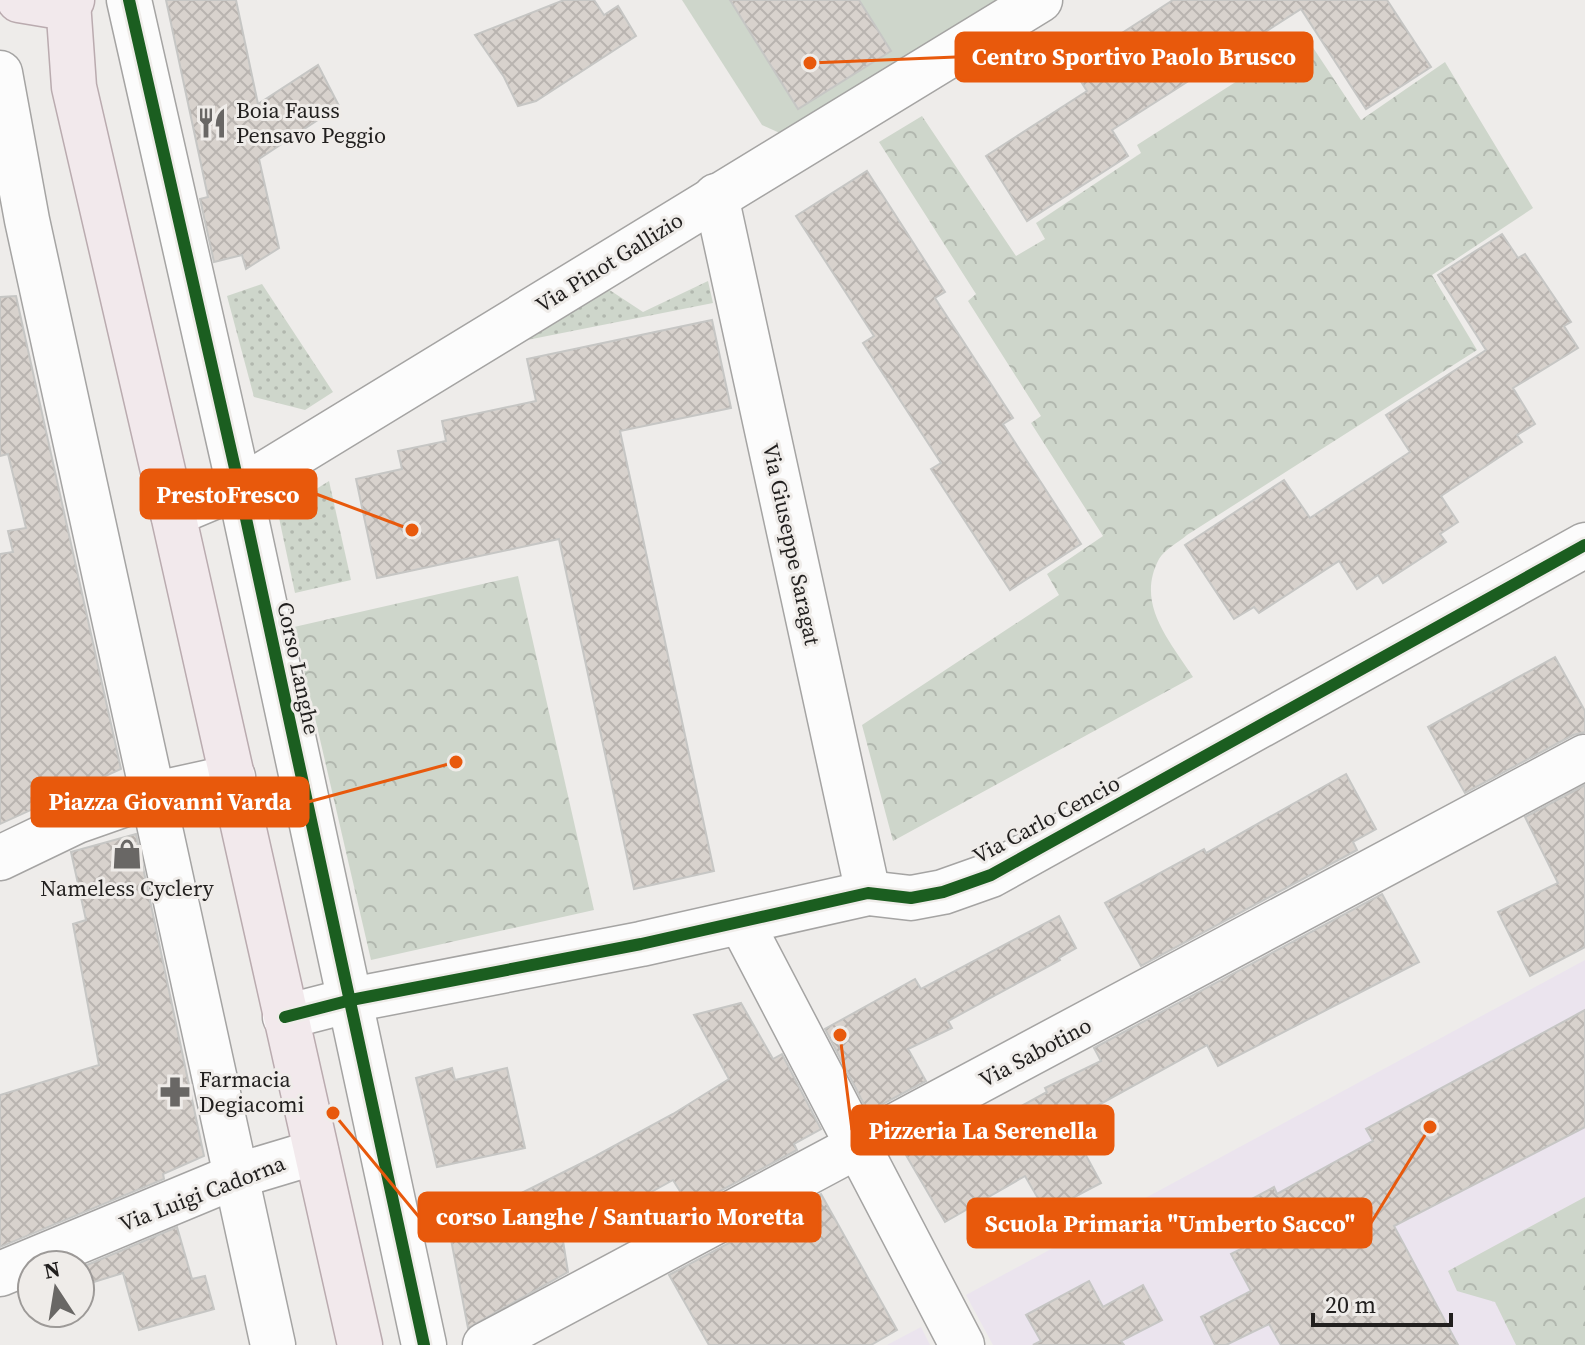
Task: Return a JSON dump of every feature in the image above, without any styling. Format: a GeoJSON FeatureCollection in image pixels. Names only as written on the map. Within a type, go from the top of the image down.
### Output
{"type":"FeatureCollection","features":[{"type":"Feature","properties":{"kind":"main road"},"geometry":{"type":"LineString","coordinates":[[19,0],[49,5],[70,1],[74,87],[360,1345]]}},
{"type":"Feature","properties":{"kind":"street","name":"Corso Langhe"},"geometry":{"type":"LineString","coordinates":[[129,0],[239,486],[424,1345]]}},
{"type":"Feature","properties":{"kind":"street","name":"Via Pinot Gallizio"},"geometry":{"type":"LineString","coordinates":[[173,514],[267,472],[1040,0]]}},
{"type":"Feature","properties":{"kind":"street"},"geometry":{"type":"LineString","coordinates":[[0,73],[27,220],[273,1345]]}},
{"type":"Feature","properties":{"kind":"street","name":"Via Giuseppe Saragat"},"geometry":{"type":"LineString","coordinates":[[716,196],[868,893]]}},
{"type":"Feature","properties":{"kind":"street","name":"Via Carlo Cencio"},"geometry":{"type":"LineString","coordinates":[[285,1017],[351,1000],[641,944],[868,893],[911,898],[943,892],[991,875],[1585,545]]}},
{"type":"Feature","properties":{"kind":"street","name":"Via Sabotino"},"geometry":{"type":"LineString","coordinates":[[485,1345],[1585,757]]}},
{"type":"Feature","properties":{"kind":"street"},"geometry":{"type":"LineString","coordinates":[[0,858],[77,821],[151,795],[233,777]]}},
{"type":"Feature","properties":{"kind":"street"},"geometry":{"type":"LineString","coordinates":[[741,922],[962,1345]]}},
{"type":"Feature","properties":{"kind":"street","name":"Via Luigi Cadorna"},"geometry":{"type":"LineString","coordinates":[[0,1274],[236,1176],[316,1152]]}},
{"type":"Feature","properties":{"kind":"shaded area"},"geometry":{"type":"Polygon","coordinates":[[[1585,960],[1585,1345],[993,1345],[966,1295],[1585,960]]]}},
{"type":"Feature","properties":{"kind":"shaded area"},"geometry":{"type":"Polygon","coordinates":[[[921,1327],[930,1345],[887,1345],[921,1327]]]}},
{"type":"Feature","properties":{"kind":"green space"},"geometry":{"type":"Polygon","coordinates":[[[682,0],[999,0],[782,134],[762,125],[682,0]]]}},
{"type":"Feature","properties":{"kind":"green space"},"geometry":{"type":"Polygon","coordinates":[[[1306,37],[1361,120],[1445,62],[1533,208],[1432,275],[1477,350],[1187,535],[1161,556],[1153,576],[1153,607],[1166,636],[1193,677],[893,841],[862,725],[1059,595],[1047,574],[1103,536],[1031,423],[1041,416],[968,301],[976,294],[879,142],[922,116],[1016,256],[1045,239],[1036,223],[1141,153],[1137,145],[1306,37]]]}},
{"type":"Feature","properties":{"kind":"green space"},"geometry":{"type":"Polygon","coordinates":[[[708,281],[713,303],[517,342],[608,289],[643,312],[708,281]]]}},
{"type":"Feature","properties":{"kind":"green space"},"geometry":{"type":"Polygon","coordinates":[[[262,284],[333,392],[305,410],[254,397],[227,296],[262,284]]]}},
{"type":"Feature","properties":{"kind":"green space"},"geometry":{"type":"Polygon","coordinates":[[[329,481],[351,580],[295,593],[278,513],[329,481]]]}},
{"type":"Feature","properties":{"kind":"green space"},"geometry":{"type":"Polygon","coordinates":[[[518,576],[594,910],[371,960],[294,627],[518,576]]]}},
{"type":"Feature","properties":{"kind":"green space"},"geometry":{"type":"Polygon","coordinates":[[[1585,1197],[1585,1345],[1516,1345],[1495,1302],[1457,1291],[1448,1271],[1585,1197]]]}},
{"type":"Feature","properties":{"kind":"building"},"geometry":{"type":"Polygon","coordinates":[[[166,0],[236,0],[258,104],[318,65],[339,106],[259,159],[279,248],[246,269],[242,255],[214,262],[200,199],[208,197],[166,0]]]}},
{"type":"Feature","properties":{"kind":"building"},"geometry":{"type":"Polygon","coordinates":[[[564,0],[594,0],[604,15],[618,6],[636,36],[536,101],[518,106],[504,77],[475,35],[564,0]]]}},
{"type":"Feature","properties":{"kind":"building"},"geometry":{"type":"Polygon","coordinates":[[[730,0],[859,0],[891,51],[798,109],[730,0]]]}},
{"type":"Feature","properties":{"kind":"building"},"geometry":{"type":"Polygon","coordinates":[[[1173,0],[1387,0],[1431,67],[1366,109],[1301,9],[1112,130],[1128,156],[1027,221],[986,156],[1087,91],[1071,66],[1173,0]]]}},
{"type":"Feature","properties":{"kind":"building"},"geometry":{"type":"Polygon","coordinates":[[[867,171],[945,292],[935,298],[1013,418],[1003,424],[1081,544],[1010,590],[931,469],[941,463],[863,343],[874,336],[796,216],[867,171]]]}},
{"type":"Feature","properties":{"kind":"building"},"geometry":{"type":"Polygon","coordinates":[[[1502,234],[1518,258],[1525,254],[1571,322],[1564,326],[1578,348],[1513,388],[1535,424],[1517,435],[1522,442],[1441,496],[1458,522],[1440,534],[1446,542],[1383,583],[1378,575],[1357,589],[1339,561],[1259,613],[1254,607],[1234,619],[1185,545],[1284,480],[1310,518],[1410,452],[1386,415],[1486,350],[1438,275],[1502,234]]]}},
{"type":"Feature","properties":{"kind":"building"},"geometry":{"type":"Polygon","coordinates":[[[16,296],[121,769],[0,824],[0,554],[13,552],[8,531],[26,528],[8,454],[0,456],[0,297],[16,296]]]}},
{"type":"Feature","properties":{"kind":"building"},"geometry":{"type":"Polygon","coordinates":[[[712,320],[731,408],[620,431],[714,871],[634,889],[559,539],[377,578],[356,479],[402,469],[398,451],[446,441],[442,421],[536,401],[527,359],[712,320]]]}},
{"type":"Feature","properties":{"kind":"building"},"geometry":{"type":"Polygon","coordinates":[[[1555,657],[1585,711],[1585,732],[1573,735],[1465,793],[1428,727],[1555,657]]]}},
{"type":"Feature","properties":{"kind":"building"},"geometry":{"type":"Polygon","coordinates":[[[1346,774],[1376,829],[1353,842],[1357,850],[1141,966],[1105,903],[1204,849],[1206,853],[1346,774]]]}},
{"type":"Feature","properties":{"kind":"building"},"geometry":{"type":"Polygon","coordinates":[[[1585,785],[1585,947],[1530,976],[1498,912],[1558,883],[1525,817],[1585,785]]]}},
{"type":"Feature","properties":{"kind":"building"},"geometry":{"type":"Polygon","coordinates":[[[136,834],[204,1156],[163,1174],[164,1179],[0,1247],[0,1095],[99,1065],[73,924],[86,920],[71,852],[136,834]]]}},
{"type":"Feature","properties":{"kind":"building"},"geometry":{"type":"Polygon","coordinates":[[[1382,894],[1419,962],[1218,1066],[1207,1045],[1084,1113],[1100,1141],[1083,1150],[1101,1183],[1046,1212],[1025,1176],[945,1222],[903,1150],[956,1122],[974,1132],[1047,1092],[1045,1088],[1101,1061],[1094,1048],[1382,894]]]}},
{"type":"Feature","properties":{"kind":"building"},"geometry":{"type":"Polygon","coordinates":[[[1059,916],[1076,948],[1060,960],[948,1021],[952,1028],[908,1049],[926,1081],[868,1112],[825,1029],[915,979],[921,989],[1059,916]]]}},
{"type":"Feature","properties":{"kind":"building"},"geometry":{"type":"Polygon","coordinates":[[[741,1003],[773,1059],[782,1054],[821,1129],[794,1144],[797,1150],[690,1207],[673,1180],[563,1241],[568,1272],[468,1328],[449,1229],[592,1158],[729,1079],[694,1015],[741,1003]]]}},
{"type":"Feature","properties":{"kind":"building"},"geometry":{"type":"Polygon","coordinates":[[[1585,1010],[1585,1127],[1394,1226],[1458,1345],[1281,1345],[1269,1324],[1226,1345],[1215,1345],[1201,1317],[1251,1291],[1231,1254],[1243,1248],[1224,1214],[1274,1187],[1277,1194],[1373,1141],[1366,1129],[1585,1010]]]}},
{"type":"Feature","properties":{"kind":"building"},"geometry":{"type":"Polygon","coordinates":[[[452,1068],[455,1080],[507,1068],[525,1148],[437,1167],[416,1078],[452,1068]]]}},
{"type":"Feature","properties":{"kind":"building"},"geometry":{"type":"Polygon","coordinates":[[[821,1194],[897,1330],[871,1345],[709,1345],[669,1275],[821,1194]]]}},
{"type":"Feature","properties":{"kind":"building"},"geometry":{"type":"Polygon","coordinates":[[[177,1227],[192,1279],[205,1276],[214,1309],[139,1330],[123,1273],[96,1281],[96,1261],[177,1227]]]}},
{"type":"Feature","properties":{"kind":"building"},"geometry":{"type":"Polygon","coordinates":[[[1089,1281],[1103,1307],[1143,1285],[1162,1320],[1121,1341],[1124,1345],[1033,1345],[1041,1341],[1026,1315],[1089,1281]]]}},
{"type":"Feature","properties":{"kind":"cycle path"},"geometry":{"type":"LineString","coordinates":[[129,0],[239,486],[424,1345]]}},
{"type":"Feature","properties":{"kind":"cycle path"},"geometry":{"type":"LineString","coordinates":[[285,1017],[351,1000],[641,944],[868,893],[911,898],[943,892],[991,875],[1585,545]]}},
{"type":"Feature","properties":{"kind":"place","name":"Centro Sportivo Paolo Brusco"},"geometry":{"type":"Point","coordinates":[810,63]}},
{"type":"Feature","properties":{"kind":"place","name":"Boia Fauss Pensavo Peggio"},"geometry":{"type":"Point","coordinates":[212,123]}},
{"type":"Feature","properties":{"kind":"place","name":"PrestoFresco"},"geometry":{"type":"Point","coordinates":[412,530]}},
{"type":"Feature","properties":{"kind":"place","name":"Piazza Giovanni Varda"},"geometry":{"type":"Point","coordinates":[456,762]}},
{"type":"Feature","properties":{"kind":"place","name":"Nameless Cyclery"},"geometry":{"type":"Point","coordinates":[127,854]}},
{"type":"Feature","properties":{"kind":"place","name":"Pizzeria La Serenella"},"geometry":{"type":"Point","coordinates":[840,1035]}},
{"type":"Feature","properties":{"kind":"place","name":"Farmacia Degiacomi"},"geometry":{"type":"Point","coordinates":[175,1092]}},
{"type":"Feature","properties":{"kind":"place","name":"corso Langhe / Santuario Moretta"},"geometry":{"type":"Point","coordinates":[333,1113]}},
{"type":"Feature","properties":{"kind":"place","name":"Scuola Primaria \"Umberto Sacco\""},"geometry":{"type":"Point","coordinates":[1430,1127]}}]}
